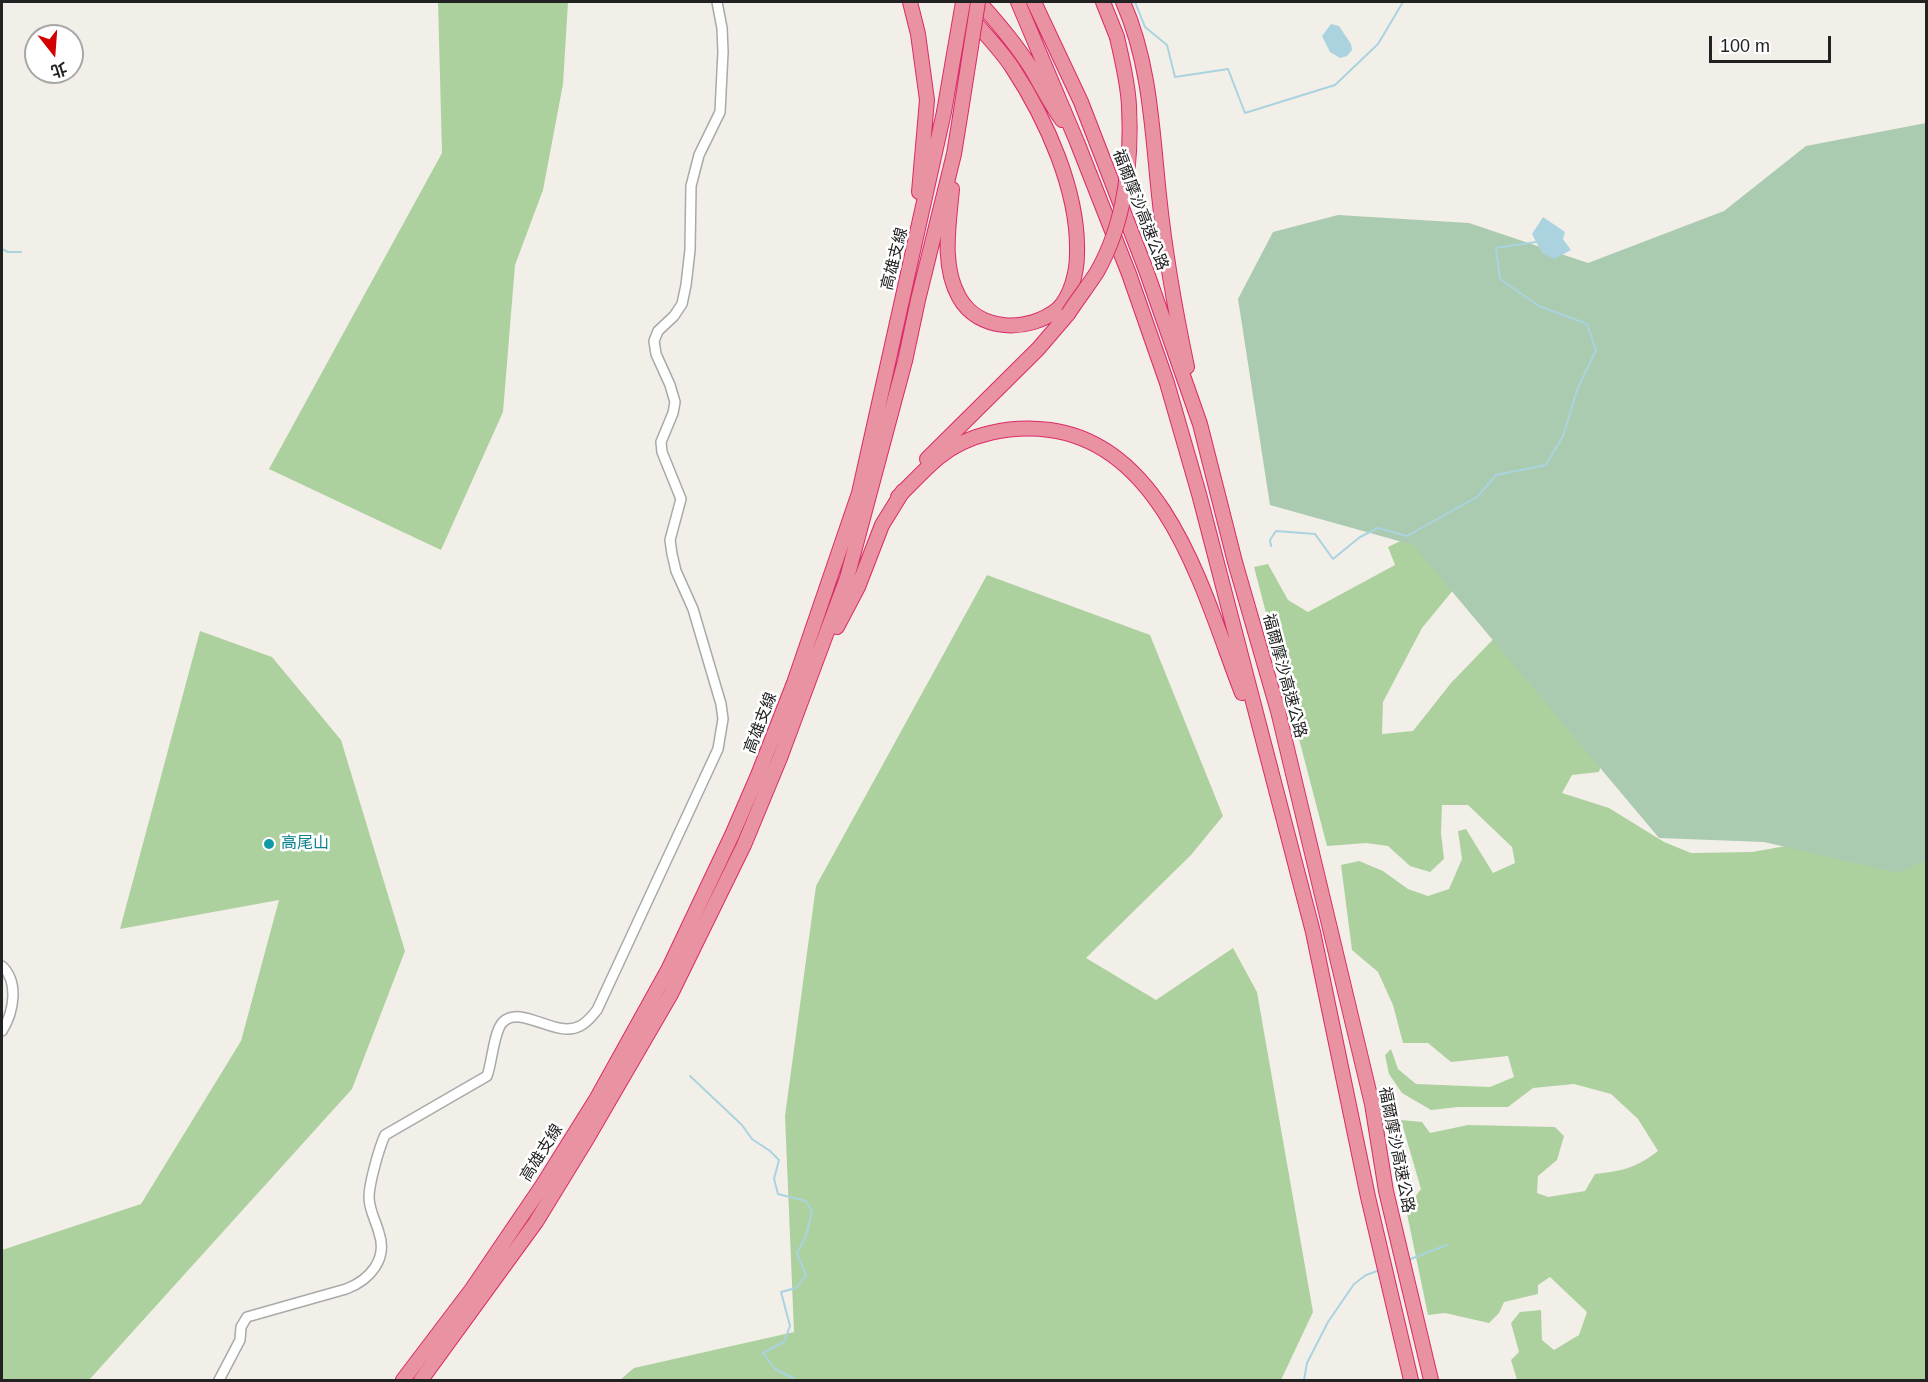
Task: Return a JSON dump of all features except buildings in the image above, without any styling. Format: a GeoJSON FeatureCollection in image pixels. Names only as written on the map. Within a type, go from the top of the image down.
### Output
{"type":"FeatureCollection","features":[{"type":"Feature","properties":{"kind":"highway"},"geometry":{"type":"LineString","coordinates":[[910,2],[918,34],[927,100],[918,197],[908,249],[912,263]]}},
{"type":"Feature","properties":{"kind":"highway"},"geometry":{"type":"LineString","coordinates":[[954,154],[948,263],[959,297],[977,317],[1000,326],[1021,325],[1045,318],[1059,308],[1067,297],[1074,278],[1077,238],[1070,195],[1060,160],[1030,96],[1011,65],[958,2]]}},
{"type":"Feature","properties":{"kind":"highway","name":"高雄支線"},"geometry":{"type":"LineString","coordinates":[[403,1380],[478,1280],[542,1186],[597,1098],[668,970],[732,835],[794,683],[859,493],[944,112],[963,2]]}},
{"type":"Feature","properties":{"kind":"highway"},"geometry":{"type":"LineString","coordinates":[[979,2],[1005,32],[1031,68],[1050,104],[1077,142]]}},
{"type":"Feature","properties":{"kind":"highway","name":"高雄支線"},"geometry":{"type":"LineString","coordinates":[[422,1380],[536,1222],[671,994],[744,845],[780,758],[847,578],[905,361],[954,154],[979,2]]}},
{"type":"Feature","properties":{"kind":"highway","name":"福爾摩沙高速公路"},"geometry":{"type":"LineString","coordinates":[[1018,2],[1129,274],[1167,383],[1199,494],[1313,932],[1368,1197],[1411,1380]]}},
{"type":"Feature","properties":{"kind":"highway","name":"福爾摩沙高速公路"},"geometry":{"type":"LineString","coordinates":[[1034,2],[1082,102],[1146,270],[1200,424],[1235,562],[1281,722],[1372,1104],[1386,1191],[1431,1380]]}},
{"type":"Feature","properties":{"kind":"highway"},"geometry":{"type":"LineString","coordinates":[[815,669],[858,587],[882,525],[898,497],[923,463],[1038,349],[1068,314],[1097,271],[1114,234],[1124,191],[1129,152],[1129,104],[1117,37],[1103,2]]}},
{"type":"Feature","properties":{"kind":"highway"},"geometry":{"type":"LineString","coordinates":[[1123,2],[1136,37],[1148,91],[1172,297],[1200,424]]}},
{"type":"Feature","properties":{"kind":"highway"},"geometry":{"type":"LineString","coordinates":[[898,497],[938,458],[958,445],[984,434],[1006,429],[1036,428],[1057,431],[1114,454],[1151,492],[1180,540],[1221,633],[1245,698],[1256,717]]}},
{"type":"Feature","properties":{"kind":"street"},"geometry":{"type":"LineString","coordinates":[[219,1380],[240,1340],[241,1327],[247,1317],[358,1285],[378,1265],[382,1253],[380,1234],[369,1195],[385,1135],[487,1076],[502,1022],[512,1017],[521,1017],[555,1028],[568,1029],[579,1027],[597,1010],[718,749],[723,719],[721,704],[693,609],[676,571],[670,540],[681,499],[662,452],[661,442],[675,402],[656,354],[654,341],[658,331],[674,316],[682,304],[690,250],[691,186],[699,155],[720,112],[723,52],[722,28],[717,2]]}},
{"type":"Feature","properties":{"kind":"street"},"geometry":{"type":"LineString","coordinates":[[2,966],[9,972],[13,985],[12,1001],[2,1031]]}},
{"type":"Feature","properties":{"kind":"green space"},"geometry":{"type":"Polygon","coordinates":[[[438,2],[568,2],[563,84],[543,190],[515,265],[503,412],[441,550],[269,469],[442,153],[438,2]]]}},
{"type":"Feature","properties":{"kind":"green space"},"geometry":{"type":"Polygon","coordinates":[[[1926,123],[1926,860],[1898,873],[1764,842],[1659,838],[1413,545],[1270,505],[1238,299],[1273,232],[1338,215],[1469,223],[1588,263],[1724,211],[1806,146],[1926,123]]]}},
{"type":"Feature","properties":{"kind":"green space"},"geometry":{"type":"Polygon","coordinates":[[[1463,511],[1487,549],[1422,628],[1383,702],[1382,734],[1413,731],[1451,683],[1506,626],[1606,749],[1599,772],[1572,775],[1562,793],[1609,808],[1664,842],[1691,853],[1752,852],[1803,843],[1926,804],[1926,1380],[1517,1380],[1511,1360],[1519,1352],[1511,1323],[1520,1312],[1541,1310],[1542,1340],[1554,1350],[1579,1335],[1587,1312],[1550,1277],[1538,1285],[1538,1294],[1504,1302],[1499,1313],[1489,1323],[1445,1313],[1428,1315],[1406,1209],[1421,1189],[1401,1120],[1422,1122],[1430,1133],[1468,1125],[1555,1127],[1564,1136],[1557,1160],[1538,1176],[1537,1193],[1548,1197],[1585,1191],[1595,1174],[1628,1168],[1658,1151],[1638,1119],[1611,1094],[1574,1084],[1533,1088],[1508,1107],[1458,1107],[1431,1110],[1402,1093],[1389,1074],[1385,1055],[1391,1049],[1398,1069],[1416,1084],[1490,1087],[1514,1077],[1508,1056],[1451,1062],[1428,1043],[1403,1043],[1393,1005],[1378,972],[1352,950],[1341,865],[1359,861],[1383,871],[1408,889],[1428,896],[1449,889],[1462,859],[1458,831],[1466,829],[1493,873],[1515,863],[1512,847],[1468,805],[1442,805],[1441,833],[1444,859],[1430,872],[1410,866],[1388,846],[1366,843],[1327,846],[1254,567],[1268,564],[1288,600],[1308,612],[1395,565],[1388,547],[1463,511]]]}},
{"type":"Feature","properties":{"kind":"green space"},"geometry":{"type":"Polygon","coordinates":[[[987,575],[1150,635],[1223,816],[1191,855],[1086,958],[1156,1000],[1233,948],[1257,992],[1313,1312],[1281,1380],[620,1380],[634,1368],[794,1332],[785,1116],[816,886],[987,575]]]}},
{"type":"Feature","properties":{"kind":"green space"},"geometry":{"type":"Polygon","coordinates":[[[200,631],[272,657],[341,740],[405,951],[352,1089],[89,1380],[2,1380],[2,1250],[141,1204],[241,1041],[279,900],[120,929],[200,631]]]}},
{"type":"Feature","properties":{"kind":"water"},"geometry":{"type":"Polygon","coordinates":[[[1331,24],[1339,26],[1351,44],[1352,50],[1347,56],[1340,58],[1330,52],[1322,36],[1331,24]]]}},
{"type":"Feature","properties":{"kind":"water"},"geometry":{"type":"Polygon","coordinates":[[[1543,217],[1565,232],[1563,239],[1571,250],[1554,259],[1542,253],[1532,234],[1543,217]]]}},
{"type":"Feature","properties":{"kind":"waterway"},"geometry":{"type":"LineString","coordinates":[[1135,2],[1145,27],[1167,45],[1175,77],[1228,69],[1245,113],[1335,85],[1378,44],[1403,2]]}},
{"type":"Feature","properties":{"kind":"waterway"},"geometry":{"type":"LineString","coordinates":[[1271,546],[1270,540],[1276,531],[1315,534],[1333,559],[1360,537],[1378,528],[1407,536],[1477,497],[1496,475],[1546,465],[1563,436],[1577,390],[1596,350],[1587,324],[1539,306],[1500,279],[1496,248],[1536,242]]}},
{"type":"Feature","properties":{"kind":"waterway"},"geometry":{"type":"LineString","coordinates":[[2,249],[8,252],[21,252]]}},
{"type":"Feature","properties":{"kind":"waterway"},"geometry":{"type":"LineString","coordinates":[[690,1076],[742,1125],[752,1139],[779,1160],[774,1179],[778,1194],[806,1201],[812,1212],[806,1236],[797,1253],[806,1275],[796,1288],[781,1292],[790,1326],[784,1342],[763,1353],[775,1369],[794,1380]]}},
{"type":"Feature","properties":{"kind":"waterway"},"geometry":{"type":"LineString","coordinates":[[1408,1260],[1447,1245]]}},
{"type":"Feature","properties":{"kind":"waterway"},"geometry":{"type":"LineString","coordinates":[[1304,1380],[1307,1363],[1328,1322],[1354,1284],[1366,1275],[1380,1270]]}},
{"type":"Feature","properties":{"kind":"place","name":"高尾山"},"geometry":{"type":"Point","coordinates":[269,844]}}]}
